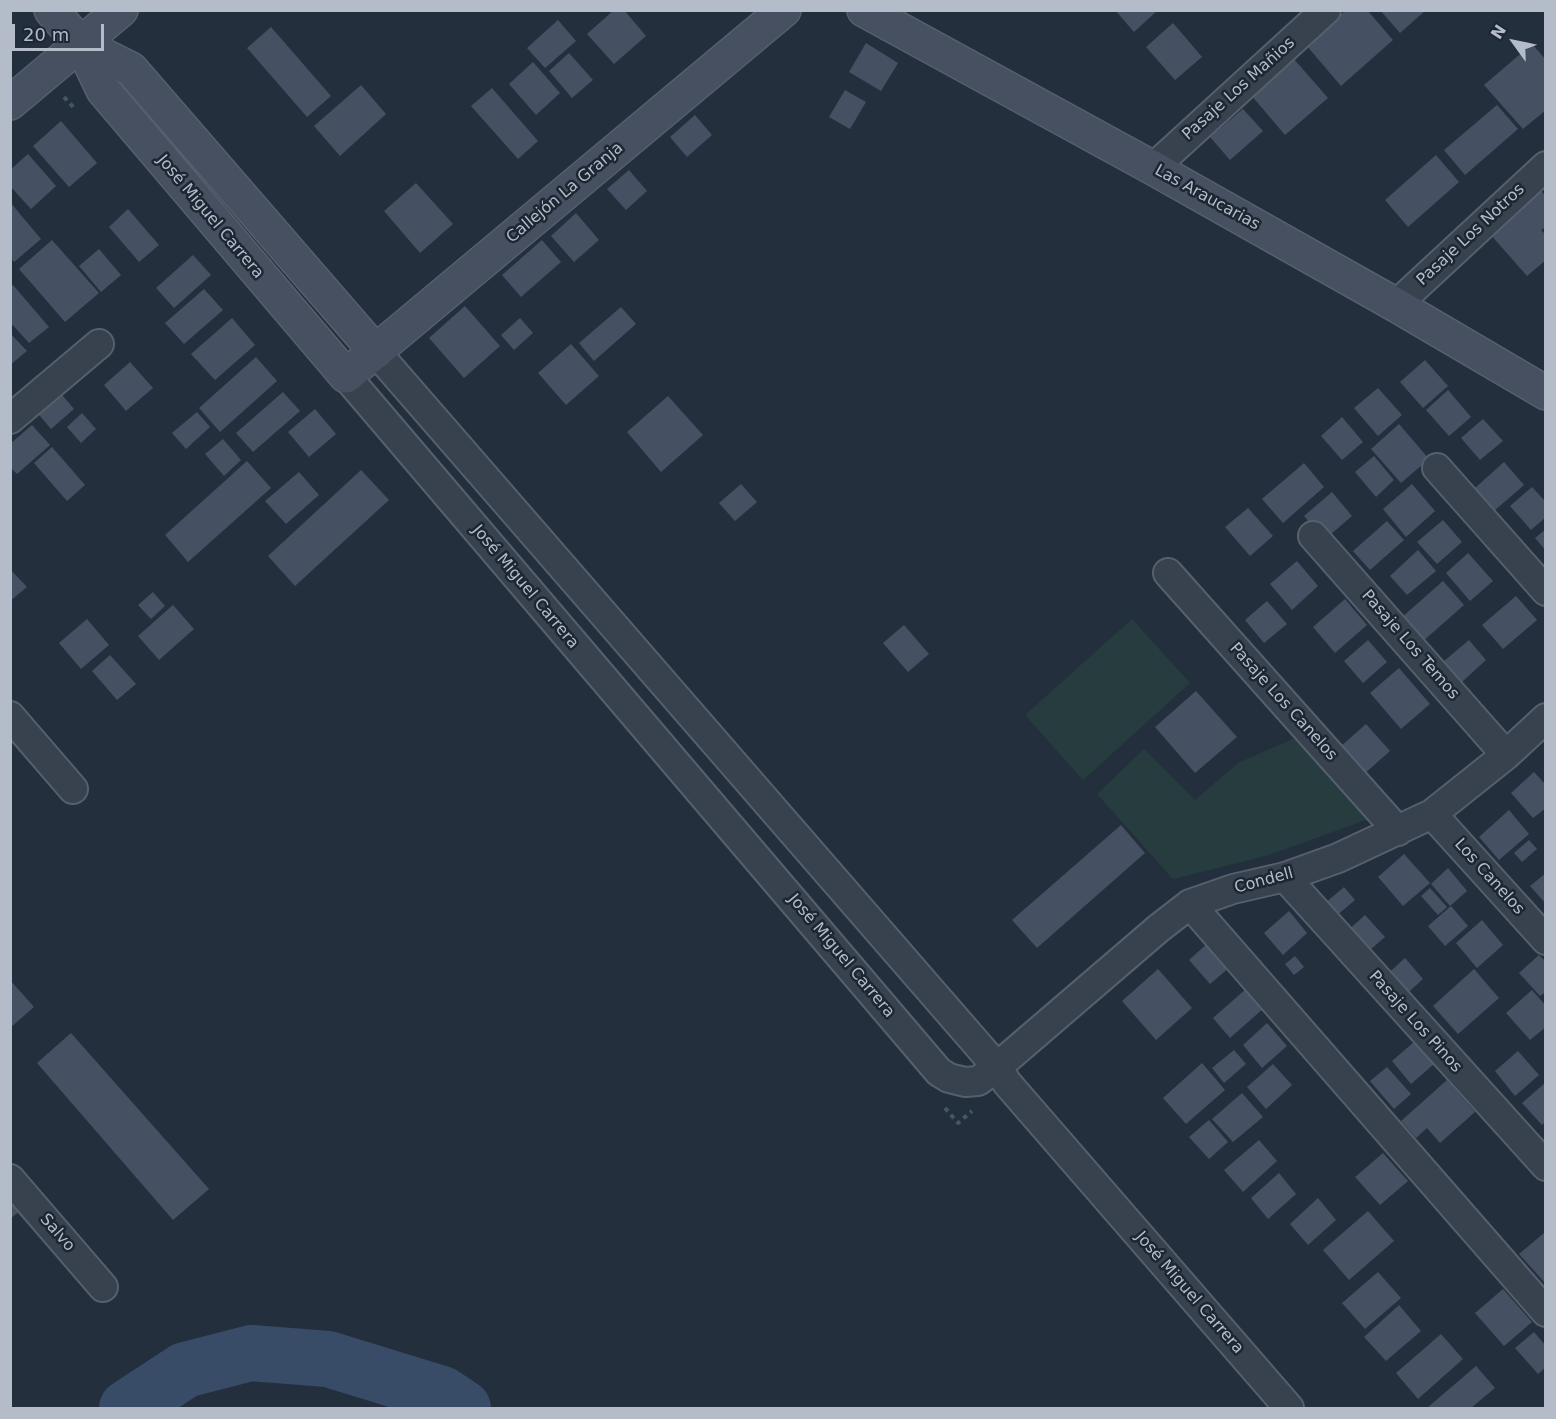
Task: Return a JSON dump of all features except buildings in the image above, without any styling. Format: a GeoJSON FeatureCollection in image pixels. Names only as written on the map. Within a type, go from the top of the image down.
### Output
{"type":"FeatureCollection","features":[{"type":"Feature","properties":{"kind":"street","name":"José Miguel Carrera"},"geometry":{"type":"LineString","coordinates":[[51,10],[131,69],[1289,1408]]}},
{"type":"Feature","properties":{"kind":"street"},"geometry":{"type":"LineString","coordinates":[[10,104],[121,10]]}},
{"type":"Feature","properties":{"kind":"street","name":"Callejón La Granja"},"geometry":{"type":"LineString","coordinates":[[346,376],[784,10]]}},
{"type":"Feature","properties":{"kind":"street","name":"Las Araucarias"},"geometry":{"type":"LineString","coordinates":[[864,10],[1153,168],[1396,305],[1545,393]]}},
{"type":"Feature","properties":{"kind":"street","name":"Pasaje Los Mañios"},"geometry":{"type":"LineString","coordinates":[[1153,168],[1326,10]]}},
{"type":"Feature","properties":{"kind":"street","name":"José Miguel Carrera"},"geometry":{"type":"LineString","coordinates":[[89,38],[103,90],[939,1072],[965,1082],[1002,1075]]}},
{"type":"Feature","properties":{"kind":"street","name":"Pasaje Los Notros"},"geometry":{"type":"LineString","coordinates":[[1396,305],[1545,166]]}},
{"type":"Feature","properties":{"kind":"street"},"geometry":{"type":"LineString","coordinates":[[10,419],[99,344]]}},
{"type":"Feature","properties":{"kind":"street"},"geometry":{"type":"LineString","coordinates":[[1437,468],[1545,591]]}},
{"type":"Feature","properties":{"kind":"street","name":"Pasaje Los Temos"},"geometry":{"type":"LineString","coordinates":[[1313,536],[1506,755]]}},
{"type":"Feature","properties":{"kind":"street","name":"Pasaje Los Canelos"},"geometry":{"type":"LineString","coordinates":[[1168,573],[1398,831]]}},
{"type":"Feature","properties":{"kind":"street"},"geometry":{"type":"LineString","coordinates":[[10,716],[73,789]]}},
{"type":"Feature","properties":{"kind":"street","name":"Condell"},"geometry":{"type":"LineString","coordinates":[[1002,1075],[1159,928],[1190,904],[1233,889],[1284,877],[1338,858],[1432,814],[1544,724]]}},
{"type":"Feature","properties":{"kind":"street","name":"Los Canelos"},"geometry":{"type":"LineString","coordinates":[[1432,814],[1545,940]]}},
{"type":"Feature","properties":{"kind":"street","name":"Pasaje Los Pinos"},"geometry":{"type":"LineString","coordinates":[[1284,877],[1545,1166]]}},
{"type":"Feature","properties":{"kind":"street"},"geometry":{"type":"LineString","coordinates":[[1190,904],[1545,1312]]}},
{"type":"Feature","properties":{"kind":"street","name":"Salvo"},"geometry":{"type":"LineString","coordinates":[[10,1179],[103,1287]]}},
{"type":"Feature","properties":{"kind":"path"},"geometry":{"type":"LineString","coordinates":[[62,95],[78,113]]}},
{"type":"Feature","properties":{"kind":"path"},"geometry":{"type":"LineString","coordinates":[[942,1105],[958,1123],[1002,1075]]}},
{"type":"Feature","properties":{"kind":"green space"},"geometry":{"type":"Polygon","coordinates":[[[1132,619],[1190,683],[1083,780],[1025,715],[1132,619]]]}},
{"type":"Feature","properties":{"kind":"green space"},"geometry":{"type":"Polygon","coordinates":[[[1299,736],[1374,817],[1269,855],[1173,879],[1097,794],[1144,749],[1195,800],[1238,763],[1299,736]]]}},
{"type":"Feature","properties":{"kind":"waterway"},"geometry":{"type":"LineString","coordinates":[[127,1408],[185,1370],[251,1353],[328,1359],[442,1394],[463,1408]]}}]}
